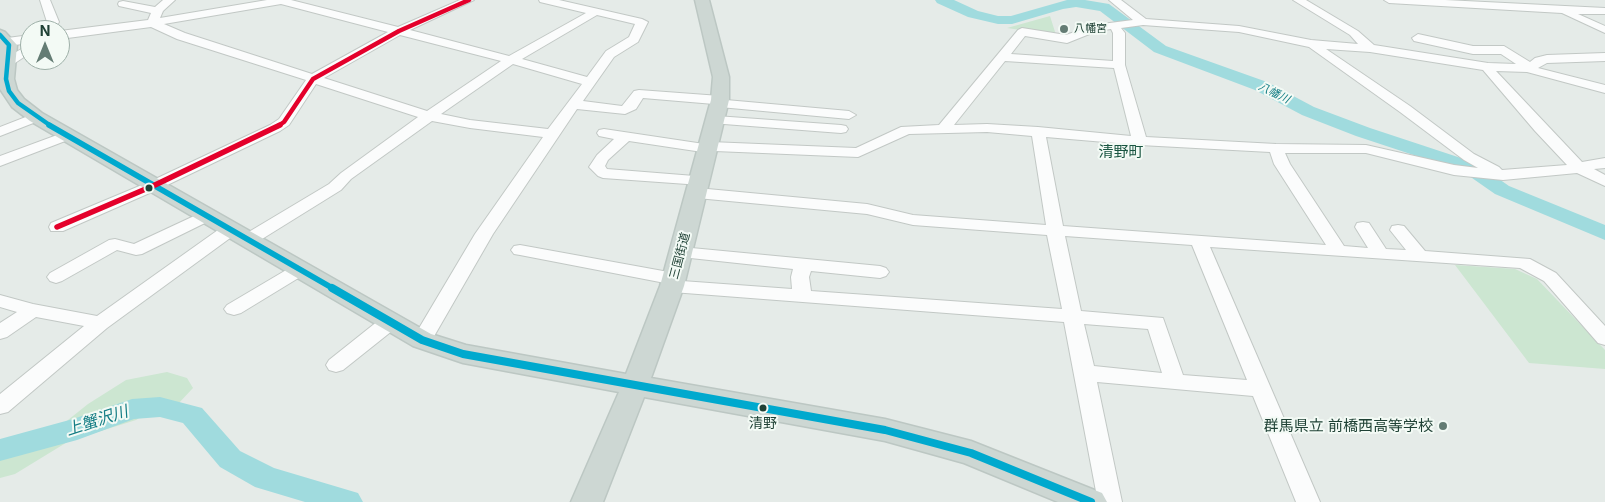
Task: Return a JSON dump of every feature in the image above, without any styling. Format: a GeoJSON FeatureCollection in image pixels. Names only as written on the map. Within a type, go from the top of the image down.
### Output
{"type":"FeatureCollection","features":[{"type":"Feature","properties":{"kind":"main road","name":"三国街道"},"geometry":{"type":"LineString","coordinates":[[587,502],[635,386],[673,283],[719,108],[721,77],[702,0]]}},
{"type":"Feature","properties":{"kind":"main road"},"geometry":{"type":"LineString","coordinates":[[9,44],[4,91],[36,117],[422,340],[463,354],[835,420],[926,440],[971,453],[1091,502]]}},
{"type":"Feature","properties":{"kind":"street"},"geometry":{"type":"LineString","coordinates":[[46,0],[52,20]]}},
{"type":"Feature","properties":{"kind":"street"},"geometry":{"type":"LineString","coordinates":[[155,17],[170,0]]}},
{"type":"Feature","properties":{"kind":"street"},"geometry":{"type":"LineString","coordinates":[[70,33],[155,17],[283,0],[590,82]]}},
{"type":"Feature","properties":{"kind":"street"},"geometry":{"type":"LineString","coordinates":[[57,227],[155,185],[284,122],[313,79],[399,32],[469,0]]}},
{"type":"Feature","properties":{"kind":"street"},"geometry":{"type":"LineString","coordinates":[[422,340],[484,234],[552,134],[610,54],[634,39],[642,22],[594,7],[544,0]]}},
{"type":"Feature","properties":{"kind":"street"},"geometry":{"type":"LineString","coordinates":[[1114,0],[1139,23]]}},
{"type":"Feature","properties":{"kind":"street"},"geometry":{"type":"LineString","coordinates":[[1298,0],[1354,33],[1370,48]]}},
{"type":"Feature","properties":{"kind":"street"},"geometry":{"type":"LineString","coordinates":[[1389,0],[1605,11]]}},
{"type":"Feature","properties":{"kind":"street"},"geometry":{"type":"LineString","coordinates":[[1536,0],[1605,30]]}},
{"type":"Feature","properties":{"kind":"street"},"geometry":{"type":"LineString","coordinates":[[123,4],[155,17],[181,36],[287,68],[313,79],[429,116],[470,124],[552,134]]}},
{"type":"Feature","properties":{"kind":"street"},"geometry":{"type":"LineString","coordinates":[[0,406],[100,323],[240,234],[336,186],[346,176],[429,116],[511,60],[594,7]]}},
{"type":"Feature","properties":{"kind":"street"},"geometry":{"type":"LineString","coordinates":[[944,128],[1022,32],[1067,39],[1094,28],[1139,23],[1239,29],[1311,44],[1370,48],[1488,67],[1530,68],[1539,61],[1547,59],[1605,57]]}},
{"type":"Feature","properties":{"kind":"street"},"geometry":{"type":"LineString","coordinates":[[1117,25],[1119,33],[1119,65],[1140,141]]}},
{"type":"Feature","properties":{"kind":"street"},"geometry":{"type":"LineString","coordinates":[[1411,25],[1429,58]]}},
{"type":"Feature","properties":{"kind":"street"},"geometry":{"type":"LineString","coordinates":[[1418,38],[1473,50],[1504,50],[1530,68],[1554,77],[1605,89]]}},
{"type":"Feature","properties":{"kind":"street"},"geometry":{"type":"LineString","coordinates":[[1311,44],[1405,109],[1469,157],[1503,175]]}},
{"type":"Feature","properties":{"kind":"street"},"geometry":{"type":"LineString","coordinates":[[1002,57],[1119,65]]}},
{"type":"Feature","properties":{"kind":"street"},"geometry":{"type":"LineString","coordinates":[[1488,67],[1490,72],[1534,121],[1578,167],[1605,180]]}},
{"type":"Feature","properties":{"kind":"street"},"geometry":{"type":"LineString","coordinates":[[573,104],[625,110],[631,106],[639,94],[841,129]]}},
{"type":"Feature","properties":{"kind":"street"},"geometry":{"type":"LineString","coordinates":[[719,108],[849,115]]}},
{"type":"Feature","properties":{"kind":"street"},"geometry":{"type":"LineString","coordinates":[[0,132],[36,117]]}},
{"type":"Feature","properties":{"kind":"street"},"geometry":{"type":"LineString","coordinates":[[604,133],[709,148],[858,152],[906,130],[987,128],[1140,141],[1276,148],[1366,149],[1454,170],[1503,175],[1605,163]]}},
{"type":"Feature","properties":{"kind":"street"},"geometry":{"type":"LineString","coordinates":[[1038,131],[1055,230],[1110,494],[1110,502]]}},
{"type":"Feature","properties":{"kind":"street"},"geometry":{"type":"LineString","coordinates":[[0,161],[68,135]]}},
{"type":"Feature","properties":{"kind":"street"},"geometry":{"type":"LineString","coordinates":[[626,136],[602,158],[597,167],[603,172],[867,209],[913,220],[1524,263],[1550,277],[1605,338]]}},
{"type":"Feature","properties":{"kind":"street"},"geometry":{"type":"LineString","coordinates":[[1276,148],[1282,164],[1339,251]]}},
{"type":"Feature","properties":{"kind":"street"},"geometry":{"type":"LineString","coordinates":[[56,277],[114,244],[136,250],[206,215]]}},
{"type":"Feature","properties":{"kind":"street"},"geometry":{"type":"LineString","coordinates":[[1363,227],[1381,254]]}},
{"type":"Feature","properties":{"kind":"street"},"geometry":{"type":"LineString","coordinates":[[1398,230],[1420,256]]}},
{"type":"Feature","properties":{"kind":"street"},"geometry":{"type":"LineString","coordinates":[[1199,241],[1259,389],[1308,502]]}},
{"type":"Feature","properties":{"kind":"street"},"geometry":{"type":"LineString","coordinates":[[520,250],[673,283],[1156,323],[1175,381]]}},
{"type":"Feature","properties":{"kind":"street"},"geometry":{"type":"LineString","coordinates":[[681,252],[880,272]]}},
{"type":"Feature","properties":{"kind":"street"},"geometry":{"type":"LineString","coordinates":[[802,264],[800,277],[802,295]]}},
{"type":"Feature","properties":{"kind":"street"},"geometry":{"type":"LineString","coordinates":[[234,310],[300,270]]}},
{"type":"Feature","properties":{"kind":"street"},"geometry":{"type":"LineString","coordinates":[[0,301],[33,310],[100,323]]}},
{"type":"Feature","properties":{"kind":"street"},"geometry":{"type":"LineString","coordinates":[[0,332],[33,310]]}},
{"type":"Feature","properties":{"kind":"street"},"geometry":{"type":"LineString","coordinates":[[336,365],[390,322]]}},
{"type":"Feature","properties":{"kind":"street"},"geometry":{"type":"LineString","coordinates":[[1084,373],[1259,389]]}},
{"type":"Feature","properties":{"kind":"green space"},"geometry":{"type":"Polygon","coordinates":[[[1050,16],[1056,35],[1007,28],[1050,16]]]}},
{"type":"Feature","properties":{"kind":"green space"},"geometry":{"type":"Polygon","coordinates":[[[1455,265],[1515,269],[1537,279],[1605,350],[1605,369],[1529,363],[1455,265]]]}},
{"type":"Feature","properties":{"kind":"green space"},"geometry":{"type":"Polygon","coordinates":[[[167,372],[187,378],[193,388],[178,404],[155,399],[118,408],[58,428],[88,404],[126,380],[167,372]]]}},
{"type":"Feature","properties":{"kind":"green space"},"geometry":{"type":"Polygon","coordinates":[[[145,414],[136,420],[69,441],[15,474],[0,478],[0,455],[58,439],[132,415],[145,414]]]}},
{"type":"Feature","properties":{"kind":"waterway","name":"八幡川"},"geometry":{"type":"LineString","coordinates":[[942,0],[973,14],[998,20],[1012,20],[1061,5],[1076,3],[1104,7],[1160,49],[1261,86],[1308,111],[1363,132],[1469,167],[1502,190],[1605,233]]}},
{"type":"Feature","properties":{"kind":"waterway","name":"上蟹沢川"},"geometry":{"type":"LineString","coordinates":[[0,450],[77,429],[132,409],[160,407],[192,415],[230,459],[266,478],[347,502]]}},
{"type":"Feature","properties":{"kind":"transit line"},"geometry":{"type":"LineString","coordinates":[[57,227],[155,185],[275,128],[284,122],[313,79],[399,31],[469,0]]}},
{"type":"Feature","properties":{"kind":"transit line"},"geometry":{"type":"LineString","coordinates":[[0,35],[9,45],[6,79],[9,91],[18,103],[36,117],[422,340],[463,354],[885,430],[971,453],[1091,502]]}},
{"type":"Feature","properties":{"kind":"place","name":"八幡宮"},"geometry":{"type":"Point","coordinates":[1064,29]}},
{"type":"Feature","properties":{"kind":"place","name":"清野"},"geometry":{"type":"Point","coordinates":[763,408]}},
{"type":"Feature","properties":{"kind":"place","name":"群馬県立 前橋西高等学校"},"geometry":{"type":"Point","coordinates":[1443,426]}},
{"type":"Feature","properties":{"kind":"district","name":"清野町"},"geometry":{"type":"Point","coordinates":[1121,152]}}]}
